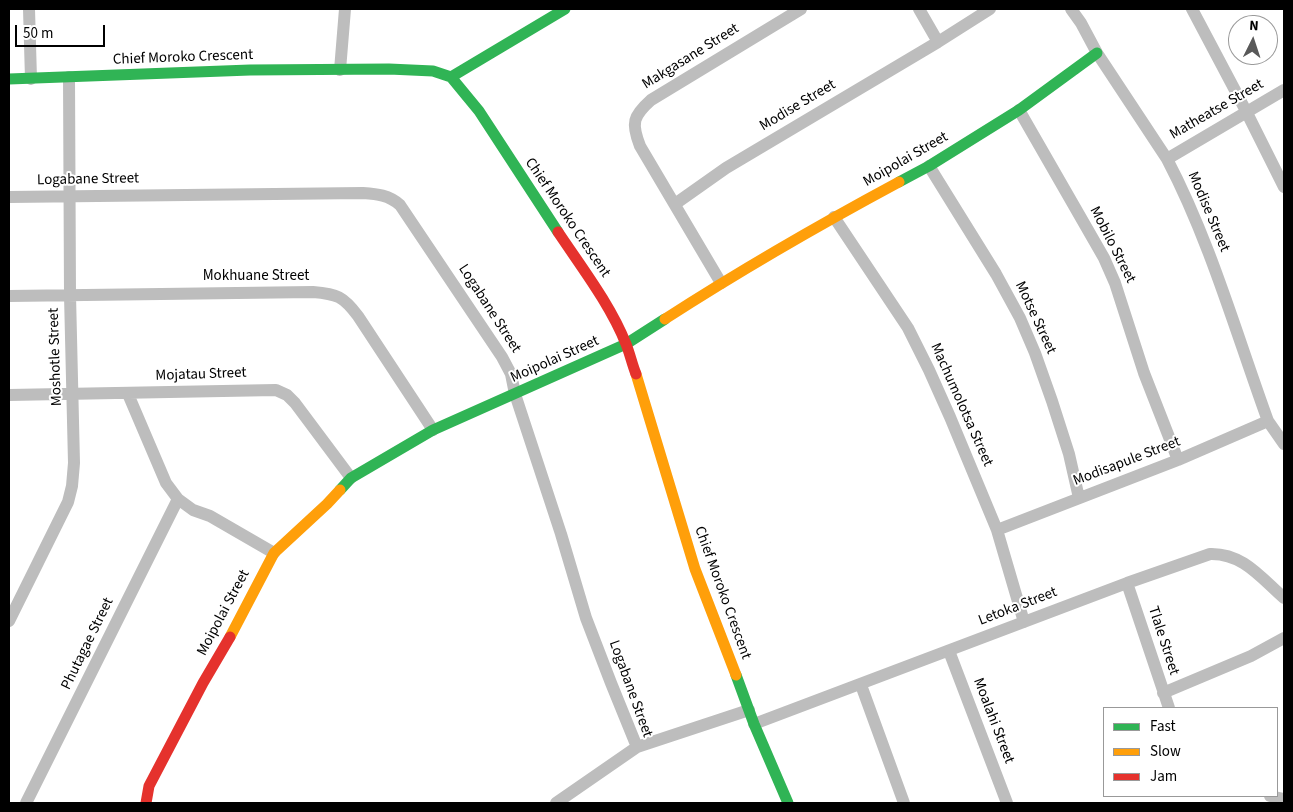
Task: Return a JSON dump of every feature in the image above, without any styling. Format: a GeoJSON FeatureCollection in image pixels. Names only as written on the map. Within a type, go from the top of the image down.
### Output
{"type":"FeatureCollection","features":[{"type":"Feature","properties":{"kind":"street"},"geometry":{"type":"LineString","coordinates":[[29,9],[31,79]]}},
{"type":"Feature","properties":{"kind":"street"},"geometry":{"type":"LineString","coordinates":[[340,70],[345,9]]}},
{"type":"Feature","properties":{"kind":"street"},"geometry":{"type":"LineString","coordinates":[[451,77],[565,9]]}},
{"type":"Feature","properties":{"kind":"street","name":"Makgasane Street"},"geometry":{"type":"LineString","coordinates":[[721,284],[640,146],[636,137],[636,117],[639,110],[651,100],[801,9]]}},
{"type":"Feature","properties":{"kind":"street"},"geometry":{"type":"LineString","coordinates":[[919,9],[938,42]]}},
{"type":"Feature","properties":{"kind":"street","name":"Modise Street"},"geometry":{"type":"LineString","coordinates":[[675,204],[734,163],[990,9]]}},
{"type":"Feature","properties":{"kind":"street","name":"Modise Street"},"geometry":{"type":"LineString","coordinates":[[1070,9],[1167,159],[1206,244],[1268,421],[1284,444]]}},
{"type":"Feature","properties":{"kind":"street"},"geometry":{"type":"LineString","coordinates":[[1192,9],[1284,187]]}},
{"type":"Feature","properties":{"kind":"street","name":"Moipolai Street"},"geometry":{"type":"LineString","coordinates":[[146,803],[149,786],[274,552],[328,504],[351,478],[433,430],[626,344],[721,284],[834,217],[929,166],[1019,110],[1097,53]]}},
{"type":"Feature","properties":{"kind":"street","name":"Chief Moroko Crescent"},"geometry":{"type":"LineString","coordinates":[[9,79],[250,70],[389,69],[432,71],[451,77],[479,111],[600,295],[626,344],[650,415],[695,569],[754,724],[788,803]]}},
{"type":"Feature","properties":{"kind":"street","name":"Moshotle Street"},"geometry":{"type":"LineString","coordinates":[[9,621],[68,502],[72,486],[74,464],[74,395],[70,295],[69,77]]}},
{"type":"Feature","properties":{"kind":"street","name":"Matheatse Street"},"geometry":{"type":"LineString","coordinates":[[1167,159],[1284,90]]}},
{"type":"Feature","properties":{"kind":"street","name":"Mobilo Street"},"geometry":{"type":"LineString","coordinates":[[1019,110],[1104,258],[1116,283],[1144,373],[1178,460]]}},
{"type":"Feature","properties":{"kind":"street","name":"Motse Street"},"geometry":{"type":"LineString","coordinates":[[929,166],[996,274],[1020,318],[1052,401],[1069,454],[1079,498]]}},
{"type":"Feature","properties":{"kind":"street","name":"Logabane Street"},"geometry":{"type":"LineString","coordinates":[[9,197],[363,193],[388,197],[400,205],[502,357],[511,374],[586,618],[637,747],[556,803]]}},
{"type":"Feature","properties":{"kind":"street","name":"Machumolotsa Street"},"geometry":{"type":"LineString","coordinates":[[834,217],[908,328],[929,370],[997,530],[1024,622]]}},
{"type":"Feature","properties":{"kind":"street","name":"Mokhuane Street"},"geometry":{"type":"LineString","coordinates":[[9,296],[313,292],[339,296],[348,303],[358,316],[433,430]]}},
{"type":"Feature","properties":{"kind":"street","name":"Mojatau Street"},"geometry":{"type":"LineString","coordinates":[[9,396],[267,390],[281,392],[287,395],[294,403],[351,478]]}},
{"type":"Feature","properties":{"kind":"street"},"geometry":{"type":"LineString","coordinates":[[128,394],[166,483],[178,499],[193,510],[210,516],[274,552]]}},
{"type":"Feature","properties":{"kind":"street","name":"Modisapule Street"},"geometry":{"type":"LineString","coordinates":[[997,530],[1178,460],[1268,421]]}},
{"type":"Feature","properties":{"kind":"street","name":"Phutagae Street"},"geometry":{"type":"LineString","coordinates":[[26,803],[178,499]]}},
{"type":"Feature","properties":{"kind":"street","name":"Letoka Street"},"geometry":{"type":"LineString","coordinates":[[754,724],[1127,583],[1210,554],[1233,557],[1244,563],[1283,594]]}},
{"type":"Feature","properties":{"kind":"street","name":"Tlale Street"},"geometry":{"type":"LineString","coordinates":[[1127,583],[1168,707]]}},
{"type":"Feature","properties":{"kind":"street"},"geometry":{"type":"LineString","coordinates":[[1163,692],[1251,656],[1284,638]]}},
{"type":"Feature","properties":{"kind":"street","name":"Moalahi Street"},"geometry":{"type":"LineString","coordinates":[[949,651],[1007,803]]}},
{"type":"Feature","properties":{"kind":"street"},"geometry":{"type":"LineString","coordinates":[[861,684],[904,803]]}},
{"type":"Feature","properties":{"kind":"street"},"geometry":{"type":"LineString","coordinates":[[637,747],[749,710]]}},
{"type":"Feature","properties":{"kind":"traffic: fast"},"geometry":{"type":"LineString","coordinates":[[451,77],[565,9]]}},
{"type":"Feature","properties":{"kind":"traffic: fast"},"geometry":{"type":"LineString","coordinates":[[899,182],[929,166],[1019,110],[1097,53]]}},
{"type":"Feature","properties":{"kind":"traffic: fast"},"geometry":{"type":"LineString","coordinates":[[9,79],[250,70],[389,69],[433,71],[451,77],[479,111],[558,232]]}},
{"type":"Feature","properties":{"kind":"traffic: fast"},"geometry":{"type":"LineString","coordinates":[[340,490],[351,478],[433,430],[626,344],[665,319]]}},
{"type":"Feature","properties":{"kind":"traffic: fast"},"geometry":{"type":"LineString","coordinates":[[736,675],[754,724],[788,803]]}},
{"type":"Feature","properties":{"kind":"traffic: slow"},"geometry":{"type":"LineString","coordinates":[[665,319],[780,248],[899,182]]}},
{"type":"Feature","properties":{"kind":"traffic: slow"},"geometry":{"type":"LineString","coordinates":[[636,374],[695,569],[736,675]]}},
{"type":"Feature","properties":{"kind":"traffic: slow"},"geometry":{"type":"LineString","coordinates":[[230,637],[274,553],[340,490]]}},
{"type":"Feature","properties":{"kind":"traffic: jam"},"geometry":{"type":"LineString","coordinates":[[558,232],[595,286],[612,315],[626,344],[636,374]]}},
{"type":"Feature","properties":{"kind":"traffic: jam"},"geometry":{"type":"LineString","coordinates":[[146,803],[149,786],[203,683],[230,637]]}}]}
